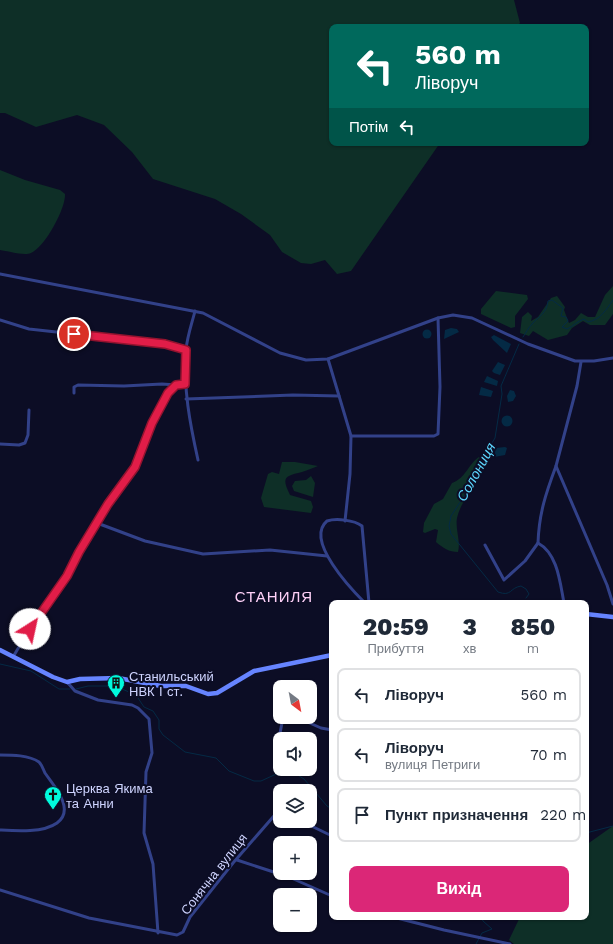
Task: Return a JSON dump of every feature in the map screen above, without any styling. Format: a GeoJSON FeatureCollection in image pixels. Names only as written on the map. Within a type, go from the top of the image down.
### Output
{"type":"FeatureCollection","features":[{"type":"Feature","properties":{"kind":"street"},"geometry":{"type":"LineString","coordinates":[[0,274],[195,311],[210,316],[280,353],[306,360],[328,359],[438,318],[453,315],[472,318],[528,344],[581,362],[613,358]]}},
{"type":"Feature","properties":{"kind":"street"},"geometry":{"type":"LineString","coordinates":[[195,311],[186,350],[185,384],[186,399],[198,460]]}},
{"type":"Feature","properties":{"kind":"street"},"geometry":{"type":"LineString","coordinates":[[351,436],[434,436],[438,434],[440,387],[438,318]]}},
{"type":"Feature","properties":{"kind":"street"},"geometry":{"type":"LineString","coordinates":[[0,320],[29,329],[165,344],[186,350]]}},
{"type":"Feature","properties":{"kind":"street"},"geometry":{"type":"LineString","coordinates":[[328,359],[351,436],[350,474],[345,521]]}},
{"type":"Feature","properties":{"kind":"street"},"geometry":{"type":"LineString","coordinates":[[485,545],[504,580],[525,561],[538,543],[541,508],[556,466],[577,386],[581,362]]}},
{"type":"Feature","properties":{"kind":"street"},"geometry":{"type":"LineString","coordinates":[[74,392],[74,387],[78,385],[124,386],[185,384]]}},
{"type":"Feature","properties":{"kind":"street"},"geometry":{"type":"LineString","coordinates":[[13,656],[35,620],[67,576],[108,504],[135,467],[152,423],[168,393],[176,385]]}},
{"type":"Feature","properties":{"kind":"street"},"geometry":{"type":"LineString","coordinates":[[186,399],[293,395],[339,396]]}},
{"type":"Feature","properties":{"kind":"street"},"geometry":{"type":"LineString","coordinates":[[0,444],[19,445],[26,442],[28,435],[29,410]]}},
{"type":"Feature","properties":{"kind":"street"},"geometry":{"type":"LineString","coordinates":[[556,466],[607,584],[613,604]]}},
{"type":"Feature","properties":{"kind":"street"},"geometry":{"type":"LineString","coordinates":[[362,600],[337,572],[327,556],[322,534],[324,524],[331,520],[356,523],[363,528],[369,600]]}},
{"type":"Feature","properties":{"kind":"street"},"geometry":{"type":"LineString","coordinates":[[97,523],[146,541],[203,554],[270,550],[327,556]]}},
{"type":"Feature","properties":{"kind":"street"},"geometry":{"type":"LineString","coordinates":[[538,543],[547,550],[553,560],[563,600]]}},
{"type":"Feature","properties":{"kind":"street"},"geometry":{"type":"LineString","coordinates":[[589,614],[613,617]]}},
{"type":"Feature","properties":{"kind":"street"},"geometry":{"type":"LineString","coordinates":[[0,650],[52,677],[67,682],[75,691],[98,700],[132,705],[138,708],[149,719],[152,753],[146,772],[144,833],[153,864],[158,933]]}},
{"type":"Feature","properties":{"kind":"street"},"geometry":{"type":"LineString","coordinates":[[67,682],[80,679],[118,678],[161,686],[186,686],[212,694],[217,693],[254,671],[329,656]]}},
{"type":"Feature","properties":{"kind":"street"},"geometry":{"type":"LineString","coordinates":[[312,724],[329,729]]}},
{"type":"Feature","properties":{"kind":"street"},"geometry":{"type":"LineString","coordinates":[[0,755],[18,756],[40,763],[64,804],[61,818],[55,824],[29,831],[0,830]]}},
{"type":"Feature","properties":{"kind":"street","name":"Сонячна вулиця"},"geometry":{"type":"LineString","coordinates":[[0,890],[89,918],[173,936],[183,932],[190,917],[273,817]]}},
{"type":"Feature","properties":{"kind":"street"},"geometry":{"type":"LineString","coordinates":[[315,828],[329,835]]}},
{"type":"Feature","properties":{"kind":"street"},"geometry":{"type":"LineString","coordinates":[[237,860],[289,877],[329,895]]}},
{"type":"Feature","properties":{"kind":"street"},"geometry":{"type":"LineString","coordinates":[[405,920],[510,944]]}},
{"type":"Feature","properties":{"kind":"green space"},"geometry":{"type":"Polygon","coordinates":[[[0,0],[514,0],[520,23],[329,24],[329,146],[438,146],[351,271],[337,274],[325,260],[311,264],[301,263],[282,252],[270,235],[241,214],[215,199],[153,179],[132,152],[104,125],[77,115],[36,127],[5,113],[0,113],[0,0]]]}},
{"type":"Feature","properties":{"kind":"green space"},"geometry":{"type":"Polygon","coordinates":[[[0,170],[25,180],[60,190],[65,194],[62,208],[54,226],[37,249],[31,253],[20,254],[0,250],[0,170]]]}},
{"type":"Feature","properties":{"kind":"green space"},"geometry":{"type":"Polygon","coordinates":[[[613,286],[613,314],[605,325],[590,325],[583,321],[572,328],[567,335],[548,340],[533,331],[529,336],[520,333],[522,317],[528,312],[532,316],[531,321],[538,317],[551,298],[557,296],[565,307],[564,310],[569,323],[575,320],[581,313],[588,317],[595,317],[605,295],[613,286]]]}},
{"type":"Feature","properties":{"kind":"green space"},"geometry":{"type":"Polygon","coordinates":[[[496,291],[527,295],[528,299],[515,316],[515,327],[511,328],[481,314],[481,309],[496,291]]]}},
{"type":"Feature","properties":{"kind":"green space"},"geometry":{"type":"Polygon","coordinates":[[[489,446],[480,475],[458,513],[458,552],[444,548],[436,542],[438,530],[435,529],[425,533],[423,532],[424,523],[434,504],[443,499],[452,483],[461,478],[479,457],[481,458],[489,446]]]}},
{"type":"Feature","properties":{"kind":"green space"},"geometry":{"type":"Polygon","coordinates":[[[282,462],[295,462],[318,466],[288,476],[285,481],[290,495],[311,501],[313,507],[311,513],[264,507],[261,498],[268,474],[272,472],[279,474],[282,462]]]}},
{"type":"Feature","properties":{"kind":"green space"},"geometry":{"type":"Polygon","coordinates":[[[311,476],[315,483],[313,497],[294,491],[292,486],[295,481],[306,480],[311,476]]]}},
{"type":"Feature","properties":{"kind":"green space"},"geometry":{"type":"Polygon","coordinates":[[[613,826],[613,944],[514,944],[509,940],[519,920],[589,920],[589,843],[613,826]]]}},
{"type":"Feature","properties":{"kind":"water"},"geometry":{"type":"Polygon","coordinates":[[[451,328],[457,329],[459,332],[444,339],[445,330],[451,328]]]}},
{"type":"Feature","properties":{"kind":"water"},"geometry":{"type":"Polygon","coordinates":[[[427,329],[432,334],[427,339],[422,334],[427,329]]]}},
{"type":"Feature","properties":{"kind":"water"},"geometry":{"type":"Polygon","coordinates":[[[494,335],[511,344],[507,353],[493,340],[491,337],[494,335]]]}},
{"type":"Feature","properties":{"kind":"water"},"geometry":{"type":"Polygon","coordinates":[[[498,362],[505,365],[500,375],[492,371],[498,362]]]}},
{"type":"Feature","properties":{"kind":"water"},"geometry":{"type":"Polygon","coordinates":[[[487,376],[498,381],[497,386],[484,382],[487,376]]]}},
{"type":"Feature","properties":{"kind":"water"},"geometry":{"type":"Polygon","coordinates":[[[481,387],[493,391],[491,397],[479,395],[481,387]]]}},
{"type":"Feature","properties":{"kind":"water"},"geometry":{"type":"Polygon","coordinates":[[[510,390],[514,391],[516,396],[513,401],[508,402],[507,396],[510,390]]]}},
{"type":"Feature","properties":{"kind":"water"},"geometry":{"type":"Polygon","coordinates":[[[505,416],[509,416],[511,417],[511,425],[505,426],[502,423],[502,419],[505,416]]]}},
{"type":"Feature","properties":{"kind":"water"},"geometry":{"type":"Polygon","coordinates":[[[496,448],[507,448],[505,455],[494,457],[496,448]]]}},
{"type":"Feature","properties":{"kind":"waterway","name":"Солониця"},"geometry":{"type":"LineString","coordinates":[[523,337],[546,309],[548,301],[552,300],[563,308],[561,316],[566,317],[568,321],[562,327],[567,329],[584,319],[588,322],[596,319],[613,300]]}},
{"type":"Feature","properties":{"kind":"waterway","name":"Солониця"},"geometry":{"type":"LineString","coordinates":[[519,344],[501,386],[502,394],[495,438],[480,462],[476,478],[451,516],[449,526],[451,534],[498,592],[508,593],[514,588],[521,586],[526,589],[529,594],[526,598]]}},
{"type":"Feature","properties":{"kind":"waterway"},"geometry":{"type":"LineString","coordinates":[[0,664],[31,671],[59,689],[70,689]]}},
{"type":"Feature","properties":{"kind":"waterway"},"geometry":{"type":"LineString","coordinates":[[76,689],[88,686],[107,686],[122,689],[136,695],[144,707],[153,711],[159,720],[159,729],[163,735],[185,752],[216,758],[229,771],[254,781],[261,781],[285,770],[293,772],[304,779],[329,807]]}},
{"type":"Feature","properties":{"kind":"waterway"},"geometry":{"type":"LineString","coordinates":[[589,832],[613,826]]}},
{"type":"Feature","properties":{"kind":"waterway","name":"Солониця"},"geometry":{"type":"LineString","coordinates":[[476,944],[482,933],[492,929],[482,920]]}},
{"type":"Feature","properties":{"kind":"place","name":"Станильський НВК І ст."},"geometry":{"type":"Point","coordinates":[116,698]}},
{"type":"Feature","properties":{"kind":"place","name":"Церква Якима та Анни"},"geometry":{"type":"Point","coordinates":[53,810]}},
{"type":"Feature","properties":{"kind":"district","name":"СТАНИЛЯ"},"geometry":{"type":"Point","coordinates":[274,597]}},
{"type":"Feature","properties":{"kind":"route"},"geometry":{"type":"LineString","coordinates":[[30,629],[67,576],[79,552],[108,504],[135,467],[152,423],[168,393],[176,385],[185,384],[186,350],[165,344],[74,334]]}}]}
